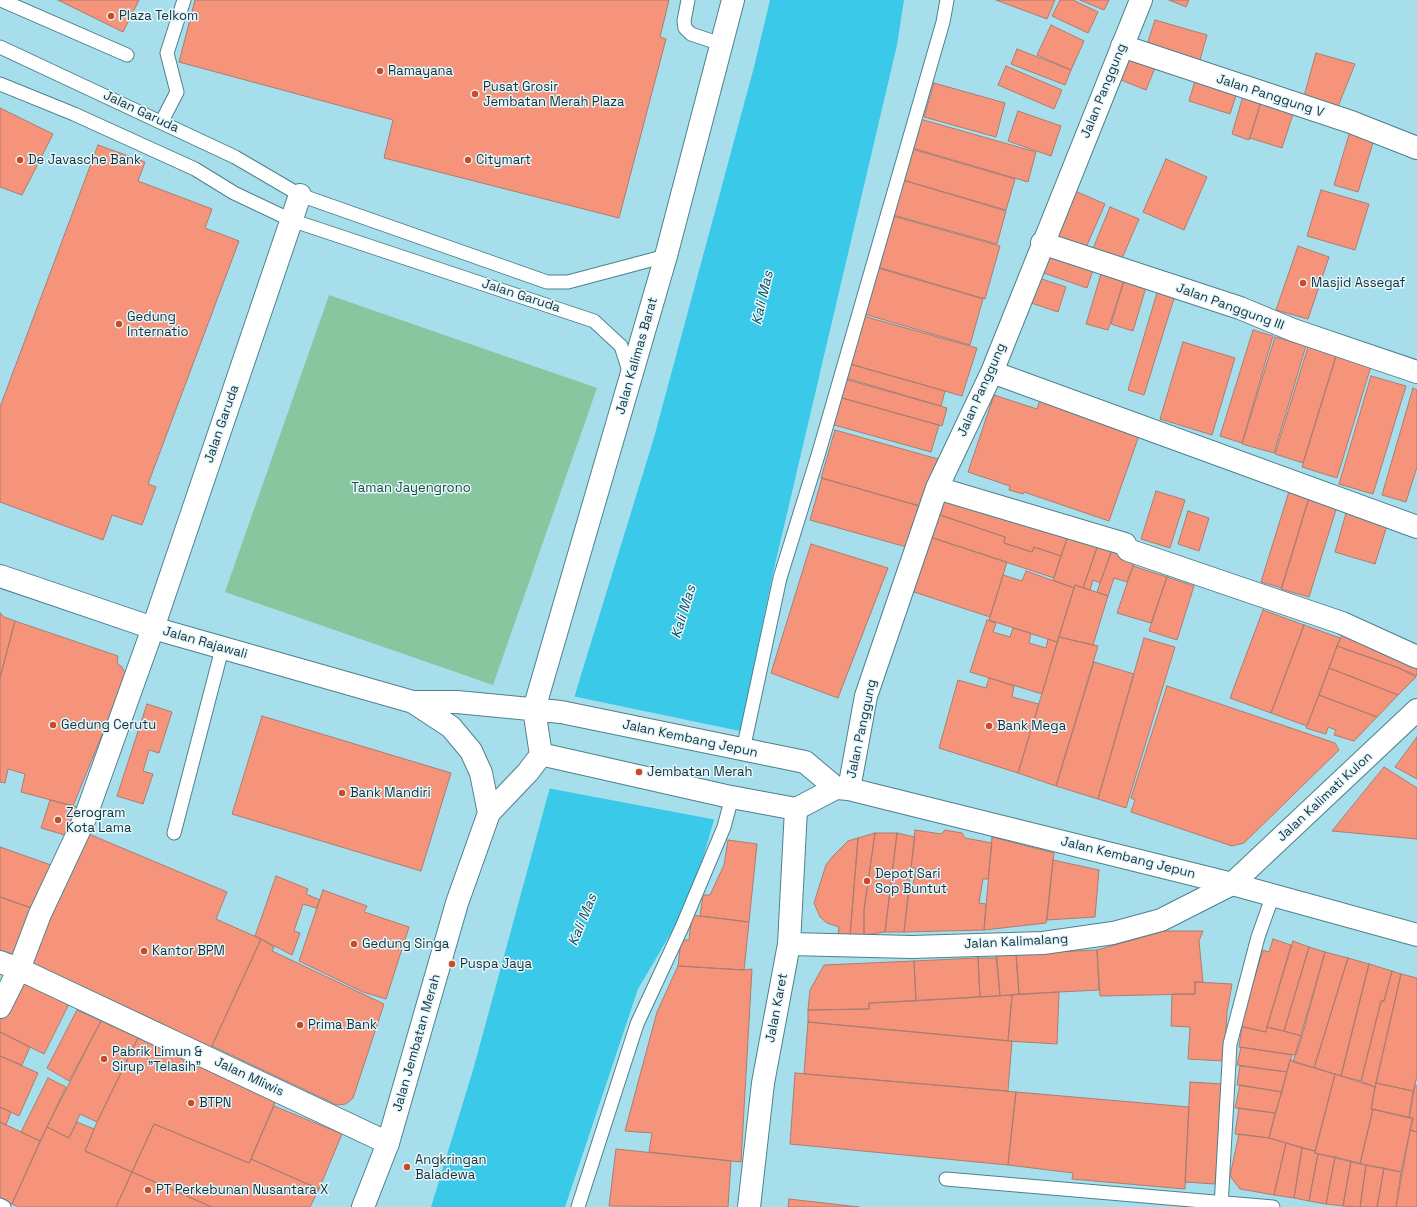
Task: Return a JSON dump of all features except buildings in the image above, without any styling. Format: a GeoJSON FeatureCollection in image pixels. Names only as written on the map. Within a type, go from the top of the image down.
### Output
{"type":"FeatureCollection","features":[{"type":"Feature","properties":{"kind":"street","name":"Jalan Kalimas Barat"},"geometry":{"type":"LineString","coordinates":[[534,709],[666,256],[732,0]]}},
{"type":"Feature","properties":{"kind":"street","name":"Jalan Panggung"},"geometry":{"type":"LineString","coordinates":[[843,789],[866,696],[937,488],[992,372],[1042,243],[1141,0]]}},
{"type":"Feature","properties":{"kind":"street","name":"Jalan Panggung V"},"geometry":{"type":"LineString","coordinates":[[1122,46],[1351,122],[1417,148]]}},
{"type":"Feature","properties":{"kind":"street","name":"Jalan Garuda"},"geometry":{"type":"LineString","coordinates":[[0,1007],[10,965],[40,914],[84,818],[153,628],[300,195]]}},
{"type":"Feature","properties":{"kind":"street","name":"Jalan Panggung III"},"geometry":{"type":"LineString","coordinates":[[1042,243],[1240,308],[1293,330],[1417,372]]}},
{"type":"Feature","properties":{"kind":"street"},"geometry":{"type":"LineString","coordinates":[[992,372],[1417,527]]}},
{"type":"Feature","properties":{"kind":"street"},"geometry":{"type":"LineString","coordinates":[[937,488],[1125,544],[1128,550],[1342,623],[1417,657]]}},
{"type":"Feature","properties":{"kind":"street","name":"Jalan Rajawali"},"geometry":{"type":"LineString","coordinates":[[0,576],[153,628],[413,702],[457,702],[534,709]]}},
{"type":"Feature","properties":{"kind":"street","name":"Jalan Rajawali"},"geometry":{"type":"LineString","coordinates":[[413,702],[451,727],[471,751],[481,773],[489,813]]}},
{"type":"Feature","properties":{"kind":"street","name":"Jalan Kembang Jepun"},"geometry":{"type":"LineString","coordinates":[[534,709],[561,712],[805,762],[843,789],[1232,884],[1417,935]]}},
{"type":"Feature","properties":{"kind":"street"},"geometry":{"type":"LineString","coordinates":[[534,709],[545,756],[796,809],[843,789]]}},
{"type":"Feature","properties":{"kind":"street","name":"Jalan Kalimati Kulon"},"geometry":{"type":"LineString","coordinates":[[1232,884],[1417,710]]}},
{"type":"Feature","properties":{"kind":"street","name":"Jalan Jembatan Merah"},"geometry":{"type":"LineString","coordinates":[[363,1207],[388,1143],[457,903],[489,813],[545,756]]}},
{"type":"Feature","properties":{"kind":"street","name":"Jalan Karet"},"geometry":{"type":"LineString","coordinates":[[749,1207],[763,1083],[789,944],[796,809]]}},
{"type":"Feature","properties":{"kind":"street","name":"Jalan Kalimalang"},"geometry":{"type":"LineString","coordinates":[[789,944],[912,947],[1043,943],[1113,933],[1162,920],[1232,884]]}},
{"type":"Feature","properties":{"kind":"street","name":"Jalan Mliwis"},"geometry":{"type":"LineString","coordinates":[[10,965],[388,1143]]}},
{"type":"Feature","properties":{"kind":"lane"},"geometry":{"type":"LineString","coordinates":[[1,0],[128,55]]}},
{"type":"Feature","properties":{"kind":"lane"},"geometry":{"type":"LineString","coordinates":[[162,121],[177,92],[167,53],[184,0]]}},
{"type":"Feature","properties":{"kind":"lane"},"geometry":{"type":"LineString","coordinates":[[688,0],[684,21],[685,28],[691,34],[721,44]]}},
{"type":"Feature","properties":{"kind":"lane"},"geometry":{"type":"LineString","coordinates":[[740,749],[780,578],[819,452],[943,22],[947,0]]}},
{"type":"Feature","properties":{"kind":"lane","name":"Jalan Garuda"},"geometry":{"type":"LineString","coordinates":[[0,47],[162,121],[235,157],[300,195],[547,282],[568,282],[666,256]]}},
{"type":"Feature","properties":{"kind":"lane","name":"Jalan Garuda"},"geometry":{"type":"LineString","coordinates":[[0,84],[74,114],[196,169],[234,193],[291,220],[594,321],[620,346],[631,376]]}},
{"type":"Feature","properties":{"kind":"lane"},"geometry":{"type":"LineString","coordinates":[[174,833],[222,648]]}},
{"type":"Feature","properties":{"kind":"lane"},"geometry":{"type":"LineString","coordinates":[[578,1207],[637,1024],[688,913],[724,827],[729,796]]}},
{"type":"Feature","properties":{"kind":"lane"},"geometry":{"type":"LineString","coordinates":[[1222,1205],[1230,1044],[1258,937],[1273,895]]}},
{"type":"Feature","properties":{"kind":"lane"},"geometry":{"type":"LineString","coordinates":[[946,1179],[1222,1205],[1273,1207]]}},
{"type":"Feature","properties":{"kind":"lane"},"geometry":{"type":"LineString","coordinates":[[0,1205],[4,1207]]}},
{"type":"Feature","properties":{"kind":"green space","name":"Taman Jayengrono"},"geometry":{"type":"Polygon","coordinates":[[[329,295],[597,388],[493,685],[225,592],[329,295]]]}},
{"type":"Feature","properties":{"kind":"water","name":"Kali Mas"},"geometry":{"type":"Polygon","coordinates":[[[770,0],[904,0],[897,45],[773,573],[742,723],[699,872],[678,921],[638,989],[565,1207],[431,1207],[473,1070],[577,688],[653,441],[754,67],[770,0]]]}},
{"type":"Feature","properties":{"kind":"pier","name":"Jembatan Merah"},"geometry":{"type":"Polygon","coordinates":[[[572,696],[740,731],[737,748],[717,820],[547,788],[572,696]]]}},
{"type":"Feature","properties":{"kind":"place","name":"Plaza Telkom"},"geometry":{"type":"Point","coordinates":[111,16]}},
{"type":"Feature","properties":{"kind":"place","name":"Ramayana"},"geometry":{"type":"Point","coordinates":[380,71]}},
{"type":"Feature","properties":{"kind":"place","name":"Pusat Grosir Jembatan Merah Plaza"},"geometry":{"type":"Point","coordinates":[475,94]}},
{"type":"Feature","properties":{"kind":"place","name":"De Javasche Bank"},"geometry":{"type":"Point","coordinates":[20,160]}},
{"type":"Feature","properties":{"kind":"place","name":"Citymart"},"geometry":{"type":"Point","coordinates":[468,160]}},
{"type":"Feature","properties":{"kind":"place","name":"Masjid Assegaf"},"geometry":{"type":"Point","coordinates":[1303,283]}},
{"type":"Feature","properties":{"kind":"place","name":"Gedung Internatio"},"geometry":{"type":"Point","coordinates":[119,324]}},
{"type":"Feature","properties":{"kind":"place","name":"Gedung Cerutu"},"geometry":{"type":"Point","coordinates":[53,725]}},
{"type":"Feature","properties":{"kind":"place","name":"Bank Mega"},"geometry":{"type":"Point","coordinates":[989,726]}},
{"type":"Feature","properties":{"kind":"place","name":"Jembatan Merah"},"geometry":{"type":"Point","coordinates":[639,772]}},
{"type":"Feature","properties":{"kind":"place","name":"Bank Mandiri"},"geometry":{"type":"Point","coordinates":[342,793]}},
{"type":"Feature","properties":{"kind":"place","name":"Zerogram Kota Lama"},"geometry":{"type":"Point","coordinates":[58,820]}},
{"type":"Feature","properties":{"kind":"place","name":"Depot Sari Sop Buntut"},"geometry":{"type":"Point","coordinates":[867,881]}},
{"type":"Feature","properties":{"kind":"place","name":"Gedung Singa"},"geometry":{"type":"Point","coordinates":[354,944]}},
{"type":"Feature","properties":{"kind":"place","name":"Kantor BPM"},"geometry":{"type":"Point","coordinates":[144,951]}},
{"type":"Feature","properties":{"kind":"place","name":"Puspa Jaya"},"geometry":{"type":"Point","coordinates":[452,964]}},
{"type":"Feature","properties":{"kind":"place","name":"Prima Bank"},"geometry":{"type":"Point","coordinates":[300,1025]}},
{"type":"Feature","properties":{"kind":"place","name":"Pabrik Limun & Sirup \"Telasih\""},"geometry":{"type":"Point","coordinates":[104,1059]}},
{"type":"Feature","properties":{"kind":"place","name":"BTPN"},"geometry":{"type":"Point","coordinates":[191,1103]}},
{"type":"Feature","properties":{"kind":"place","name":"Angkringan Baladewa"},"geometry":{"type":"Point","coordinates":[407,1167]}},
{"type":"Feature","properties":{"kind":"place","name":"PT Perkebunan Nusantara X"},"geometry":{"type":"Point","coordinates":[148,1190]}}]}
